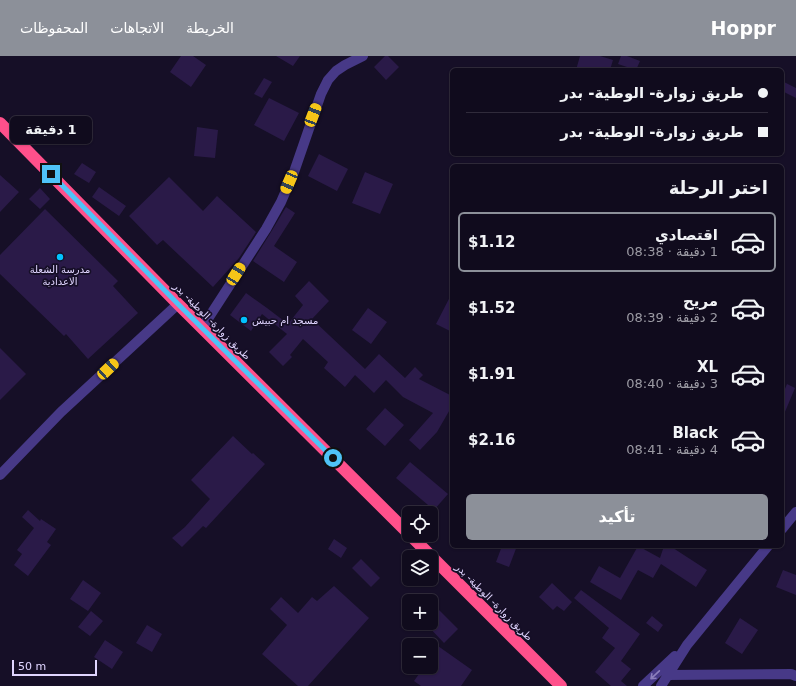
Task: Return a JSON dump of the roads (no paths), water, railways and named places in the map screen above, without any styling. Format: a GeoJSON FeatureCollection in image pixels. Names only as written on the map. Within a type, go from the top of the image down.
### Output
{"type":"FeatureCollection","features":[{"type":"Feature","properties":{"kind":"highway","name":"طريق زوارة- الوطية- بدر"},"geometry":{"type":"LineString","coordinates":[[0,123],[402,528]]}},
{"type":"Feature","properties":{"kind":"highway","name":"طريق زوارة- الوطية- بدر"},"geometry":{"type":"LineString","coordinates":[[416,542],[561,686]]}},
{"type":"Feature","properties":{"kind":"street"},"geometry":{"type":"LineString","coordinates":[[202,328],[266,229],[281,202],[294,172],[321,94],[328,80],[336,71],[363,56]]}},
{"type":"Feature","properties":{"kind":"street"},"geometry":{"type":"LineString","coordinates":[[0,475],[61,412],[178,304]]}},
{"type":"Feature","properties":{"kind":"street"},"geometry":{"type":"LineString","coordinates":[[784,527],[796,512]]}},
{"type":"Feature","properties":{"kind":"street"},"geometry":{"type":"LineString","coordinates":[[661,686],[687,645],[766,548]]}},
{"type":"Feature","properties":{"kind":"street"},"geometry":{"type":"LineString","coordinates":[[643,686],[687,645]]}},
{"type":"Feature","properties":{"kind":"street"},"geometry":{"type":"LineString","coordinates":[[667,675],[791,674],[796,676]]}},
{"type":"Feature","properties":{"kind":"place","name":"مدرسة الشعلة الاعدادية"},"geometry":{"type":"Point","coordinates":[60,257]}},
{"type":"Feature","properties":{"kind":"place","name":"مسجد ام حبيش"},"geometry":{"type":"Point","coordinates":[244,320]}}]}
